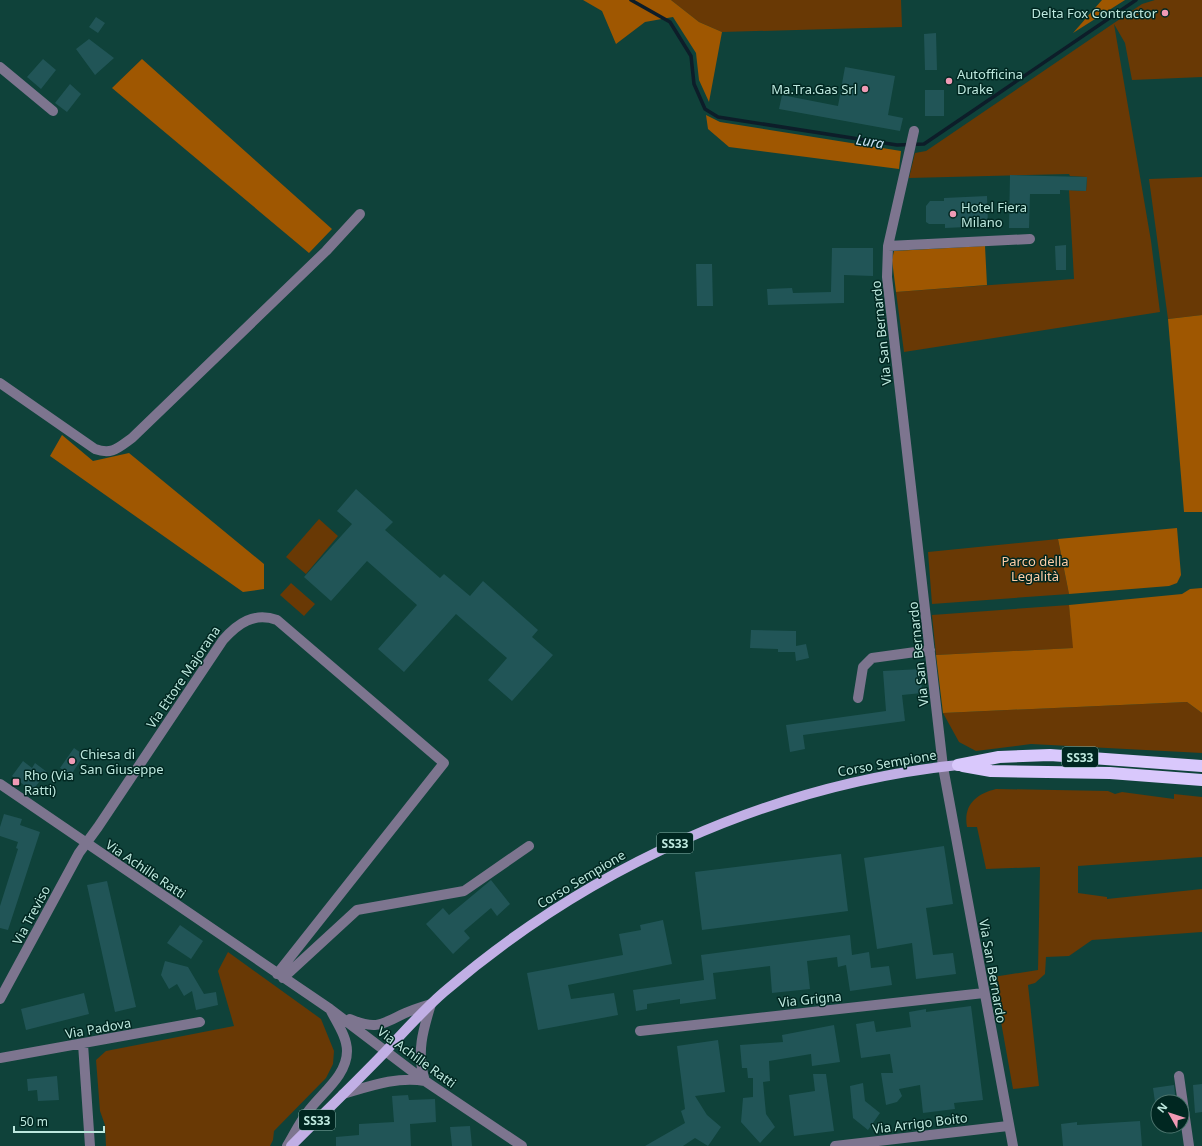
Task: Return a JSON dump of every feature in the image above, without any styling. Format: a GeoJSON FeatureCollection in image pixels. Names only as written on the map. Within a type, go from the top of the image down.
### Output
{"type":"FeatureCollection","features":[{"type":"Feature","properties":{"kind":"highway","name":"Corso Sempione"},"geometry":{"type":"LineString","coordinates":[[958,765],[999,757],[1050,755],[1202,766]]}},
{"type":"Feature","properties":{"kind":"highway","name":"Corso Sempione"},"geometry":{"type":"LineString","coordinates":[[958,765],[991,772],[1110,773],[1202,780]]}},
{"type":"Feature","properties":{"kind":"main road","name":"Corso Sempione"},"geometry":{"type":"LineString","coordinates":[[291,1146],[344,1094],[431,1004],[475,966],[520,933],[591,887],[643,858],[701,832],[750,813],[835,786],[898,773],[958,765]]}},
{"type":"Feature","properties":{"kind":"street"},"geometry":{"type":"LineString","coordinates":[[0,67],[53,111]]}},
{"type":"Feature","properties":{"kind":"street","name":"Via San Bernardo"},"geometry":{"type":"LineString","coordinates":[[914,131],[888,246],[887,277],[943,767],[1008,1126],[1013,1146]]}},
{"type":"Feature","properties":{"kind":"street"},"geometry":{"type":"LineString","coordinates":[[0,383],[95,449],[105,452],[116,449],[132,438],[326,251],[360,214]]}},
{"type":"Feature","properties":{"kind":"street"},"geometry":{"type":"LineString","coordinates":[[888,246],[1030,239]]}},
{"type":"Feature","properties":{"kind":"street","name":"Via Ettore Majorana"},"geometry":{"type":"LineString","coordinates":[[86,844],[223,640],[241,622],[256,617],[268,617],[277,620],[444,763],[280,976]]}},
{"type":"Feature","properties":{"kind":"street"},"geometry":{"type":"LineString","coordinates":[[858,698],[863,667],[872,658],[930,650]]}},
{"type":"Feature","properties":{"kind":"street","name":"Via Achille Ratti"},"geometry":{"type":"LineString","coordinates":[[2,789],[330,1009],[426,1081],[519,1145]]}},
{"type":"Feature","properties":{"kind":"street","name":"Via Treviso"},"geometry":{"type":"LineString","coordinates":[[0,999],[72,866],[86,844]]}},
{"type":"Feature","properties":{"kind":"street"},"geometry":{"type":"LineString","coordinates":[[280,976],[357,910],[464,892],[529,846]]}},
{"type":"Feature","properties":{"kind":"street","name":"Via Grigna"},"geometry":{"type":"LineString","coordinates":[[640,1031],[984,993]]}},
{"type":"Feature","properties":{"kind":"street"},"geometry":{"type":"LineString","coordinates":[[330,1009],[363,1025],[378,1026],[408,1012],[431,1004]]}},
{"type":"Feature","properties":{"kind":"street"},"geometry":{"type":"LineString","coordinates":[[344,1094],[386,1082],[416,1079],[426,1081],[422,1069],[420,1050],[431,1004]]}},
{"type":"Feature","properties":{"kind":"street"},"geometry":{"type":"LineString","coordinates":[[287,1146],[309,1110],[335,1080],[345,1064],[347,1050],[346,1042],[330,1009]]}},
{"type":"Feature","properties":{"kind":"street","name":"Via Padova"},"geometry":{"type":"LineString","coordinates":[[0,1058],[200,1022]]}},
{"type":"Feature","properties":{"kind":"street"},"geometry":{"type":"LineString","coordinates":[[83,1044],[90,1146]]}},
{"type":"Feature","properties":{"kind":"street"},"geometry":{"type":"LineString","coordinates":[[1179,1076],[1189,1146]]}},
{"type":"Feature","properties":{"kind":"street","name":"Via Arrigo Boito"},"geometry":{"type":"LineString","coordinates":[[835,1146],[1008,1126]]}},
{"type":"Feature","properties":{"kind":"green space"},"geometry":{"type":"Polygon","coordinates":[[[671,0],[901,0],[902,27],[722,32],[699,22],[671,0]]]}},
{"type":"Feature","properties":{"kind":"green space"},"geometry":{"type":"Polygon","coordinates":[[[1155,0],[1202,0],[1202,77],[1132,80],[1125,43],[1114,24],[1151,241],[1160,312],[904,352],[896,292],[1074,279],[1069,190],[1086,191],[1087,177],[1070,176],[1069,174],[909,178],[915,153],[926,151],[1142,4],[1155,0]]]}},
{"type":"Feature","properties":{"kind":"green space"},"geometry":{"type":"Polygon","coordinates":[[[1202,177],[1202,315],[1168,319],[1149,179],[1202,177]]]}},
{"type":"Feature","properties":{"kind":"green space"},"geometry":{"type":"Polygon","coordinates":[[[319,519],[338,536],[306,574],[286,557],[319,519]]]}},
{"type":"Feature","properties":{"kind":"green space","name":"Parco della Legalità"},"geometry":{"type":"Polygon","coordinates":[[[1058,539],[1069,594],[932,604],[928,552],[1058,539]]]}},
{"type":"Feature","properties":{"kind":"green space"},"geometry":{"type":"Polygon","coordinates":[[[291,583],[315,604],[304,616],[280,595],[291,583]]]}},
{"type":"Feature","properties":{"kind":"green space"},"geometry":{"type":"Polygon","coordinates":[[[1069,605],[1074,648],[936,655],[932,615],[1069,605]]]}},
{"type":"Feature","properties":{"kind":"green space"},"geometry":{"type":"Polygon","coordinates":[[[1187,702],[1202,713],[1202,753],[1031,744],[976,751],[959,742],[943,713],[1187,702]]]}},
{"type":"Feature","properties":{"kind":"green space"},"geometry":{"type":"Polygon","coordinates":[[[996,789],[1108,791],[1115,794],[1122,792],[1174,799],[1174,794],[1202,797],[1202,857],[1078,866],[1078,893],[1107,897],[1107,899],[1202,889],[1202,932],[1092,940],[1069,956],[1046,957],[1045,974],[1035,983],[1028,985],[1039,1086],[1013,1089],[993,977],[1038,970],[1040,867],[986,869],[977,827],[967,827],[966,819],[969,807],[977,797],[996,789]]]}},
{"type":"Feature","properties":{"kind":"green space"},"geometry":{"type":"Polygon","coordinates":[[[228,952],[321,1019],[334,1051],[333,1064],[326,1078],[274,1131],[273,1140],[270,1146],[106,1146],[105,1125],[100,1111],[96,1060],[106,1051],[234,1026],[218,971],[228,952]]]}},
{"type":"Feature","properties":{"kind":"shaded area"},"geometry":{"type":"Polygon","coordinates":[[[583,0],[671,0],[699,22],[722,32],[709,102],[699,80],[696,53],[673,17],[645,22],[616,44],[602,11],[583,0]]]}},
{"type":"Feature","properties":{"kind":"shaded area"},"geometry":{"type":"Polygon","coordinates":[[[1102,0],[1125,0],[1073,33],[1102,0]]]}},
{"type":"Feature","properties":{"kind":"shaded area"},"geometry":{"type":"Polygon","coordinates":[[[142,59],[332,229],[309,253],[112,88],[142,59]]]}},
{"type":"Feature","properties":{"kind":"shaded area"},"geometry":{"type":"Polygon","coordinates":[[[706,115],[720,122],[901,151],[899,169],[729,147],[708,129],[706,115]]]}},
{"type":"Feature","properties":{"kind":"shaded area"},"geometry":{"type":"Polygon","coordinates":[[[985,246],[987,285],[896,292],[892,260],[894,251],[985,246]]]}},
{"type":"Feature","properties":{"kind":"shaded area"},"geometry":{"type":"Polygon","coordinates":[[[1202,315],[1202,512],[1184,512],[1168,319],[1202,315]]]}},
{"type":"Feature","properties":{"kind":"shaded area"},"geometry":{"type":"Polygon","coordinates":[[[62,435],[93,461],[129,453],[264,564],[264,589],[243,592],[50,456],[62,435]]]}},
{"type":"Feature","properties":{"kind":"shaded area"},"geometry":{"type":"Polygon","coordinates":[[[1177,528],[1181,575],[1177,583],[1169,586],[1069,594],[1058,539],[1177,528]]]}},
{"type":"Feature","properties":{"kind":"shaded area"},"geometry":{"type":"Polygon","coordinates":[[[1202,588],[1202,713],[1187,702],[943,713],[936,655],[1073,648],[1069,605],[1182,594],[1190,589],[1202,588]]]}},
{"type":"Feature","properties":{"kind":"building"},"geometry":{"type":"Polygon","coordinates":[[[96,17],[105,23],[98,33],[89,27],[96,17]]]}},
{"type":"Feature","properties":{"kind":"building"},"geometry":{"type":"Polygon","coordinates":[[[936,33],[937,70],[925,70],[924,34],[936,33]]]}},
{"type":"Feature","properties":{"kind":"building"},"geometry":{"type":"Polygon","coordinates":[[[89,39],[114,58],[95,75],[76,49],[89,39]]]}},
{"type":"Feature","properties":{"kind":"building"},"geometry":{"type":"Polygon","coordinates":[[[43,59],[56,70],[41,89],[27,77],[43,59]]]}},
{"type":"Feature","properties":{"kind":"building"},"geometry":{"type":"Polygon","coordinates":[[[845,67],[895,76],[888,115],[903,118],[900,131],[779,109],[782,95],[838,106],[845,67]]]}},
{"type":"Feature","properties":{"kind":"building"},"geometry":{"type":"Polygon","coordinates":[[[70,84],[81,94],[67,112],[55,103],[70,84]]]}},
{"type":"Feature","properties":{"kind":"building"},"geometry":{"type":"Polygon","coordinates":[[[925,90],[944,90],[944,116],[925,116],[925,90]]]}},
{"type":"Feature","properties":{"kind":"building"},"geometry":{"type":"Polygon","coordinates":[[[1010,175],[1087,177],[1086,191],[1060,190],[1060,194],[1030,194],[1029,228],[1009,228],[1010,175]]]}},
{"type":"Feature","properties":{"kind":"building"},"geometry":{"type":"Polygon","coordinates":[[[987,196],[988,226],[945,228],[945,224],[929,224],[926,222],[926,206],[930,201],[944,201],[944,198],[987,196]]]}},
{"type":"Feature","properties":{"kind":"building"},"geometry":{"type":"Polygon","coordinates":[[[1066,245],[1066,270],[1056,270],[1055,246],[1066,245]]]}},
{"type":"Feature","properties":{"kind":"building"},"geometry":{"type":"Polygon","coordinates":[[[832,248],[873,248],[873,276],[844,275],[844,303],[768,305],[767,289],[792,288],[793,293],[831,292],[832,248]]]}},
{"type":"Feature","properties":{"kind":"building"},"geometry":{"type":"Polygon","coordinates":[[[696,264],[712,264],[713,306],[697,306],[696,264]]]}},
{"type":"Feature","properties":{"kind":"building"},"geometry":{"type":"Polygon","coordinates":[[[356,489],[393,522],[385,530],[440,578],[444,574],[470,596],[483,581],[538,630],[532,637],[553,655],[512,701],[488,680],[507,658],[456,614],[404,672],[378,649],[417,605],[367,561],[331,601],[304,577],[352,524],[337,511],[356,489]]]}},
{"type":"Feature","properties":{"kind":"building"},"geometry":{"type":"Polygon","coordinates":[[[751,630],[796,631],[796,646],[806,644],[809,658],[796,661],[795,652],[778,652],[778,649],[750,648],[751,630]]]}},
{"type":"Feature","properties":{"kind":"building"},"geometry":{"type":"Polygon","coordinates":[[[921,669],[922,693],[902,695],[905,721],[803,735],[805,749],[790,752],[786,725],[886,711],[883,671],[921,669]]]}},
{"type":"Feature","properties":{"kind":"building","name":"Chiesa di San Giuseppe"},"geometry":{"type":"Polygon","coordinates":[[[74,748],[84,755],[71,775],[60,768],[74,748]]]}},
{"type":"Feature","properties":{"kind":"building"},"geometry":{"type":"Polygon","coordinates":[[[23,761],[32,768],[35,763],[47,772],[32,791],[12,776],[23,761]]]}},
{"type":"Feature","properties":{"kind":"building"},"geometry":{"type":"Polygon","coordinates":[[[4,814],[22,819],[20,825],[40,832],[8,930],[0,928],[0,906],[18,849],[16,848],[18,842],[0,836],[0,827],[4,814]]]}},
{"type":"Feature","properties":{"kind":"building"},"geometry":{"type":"Polygon","coordinates":[[[944,846],[953,904],[926,908],[933,955],[953,953],[956,974],[916,979],[912,943],[877,949],[864,858],[944,846]]]}},
{"type":"Feature","properties":{"kind":"building"},"geometry":{"type":"Polygon","coordinates":[[[841,854],[848,911],[702,930],[695,872],[841,854]]]}},
{"type":"Feature","properties":{"kind":"building"},"geometry":{"type":"Polygon","coordinates":[[[491,880],[510,904],[497,916],[491,908],[464,931],[470,938],[453,954],[426,924],[443,908],[449,915],[491,880]]]}},
{"type":"Feature","properties":{"kind":"building"},"geometry":{"type":"Polygon","coordinates":[[[107,881],[136,1007],[115,1012],[87,885],[107,881]]]}},
{"type":"Feature","properties":{"kind":"building"},"geometry":{"type":"Polygon","coordinates":[[[663,920],[672,964],[568,985],[571,999],[614,993],[618,1015],[538,1030],[527,973],[623,955],[619,934],[641,930],[640,925],[663,920]]]}},
{"type":"Feature","properties":{"kind":"building"},"geometry":{"type":"Polygon","coordinates":[[[180,925],[203,941],[191,959],[167,943],[180,925]]]}},
{"type":"Feature","properties":{"kind":"building"},"geometry":{"type":"Polygon","coordinates":[[[850,935],[852,955],[869,952],[871,968],[889,966],[892,985],[850,991],[846,965],[838,967],[837,957],[807,961],[810,989],[772,993],[770,966],[713,973],[716,999],[680,1004],[680,999],[647,1004],[647,1009],[636,1011],[633,990],[704,980],[701,955],[850,935]]]}},
{"type":"Feature","properties":{"kind":"building"},"geometry":{"type":"Polygon","coordinates":[[[165,961],[188,967],[204,994],[216,992],[218,1005],[196,1010],[192,991],[184,996],[177,984],[169,989],[161,975],[165,961]]]}},
{"type":"Feature","properties":{"kind":"building"},"geometry":{"type":"Polygon","coordinates":[[[84,993],[89,1014],[26,1030],[21,1009],[84,993]]]}},
{"type":"Feature","properties":{"kind":"building"},"geometry":{"type":"Polygon","coordinates":[[[971,1006],[983,1100],[954,1103],[955,1109],[923,1113],[920,1085],[899,1089],[902,1096],[897,1102],[886,1105],[881,1073],[893,1073],[890,1054],[861,1058],[856,1024],[874,1021],[876,1032],[911,1027],[909,1012],[926,1009],[926,1012],[971,1006]]]}},
{"type":"Feature","properties":{"kind":"building"},"geometry":{"type":"Polygon","coordinates":[[[834,1025],[840,1062],[812,1066],[811,1054],[769,1061],[770,1081],[763,1082],[766,1114],[775,1127],[760,1143],[741,1122],[743,1098],[753,1097],[753,1078],[748,1078],[747,1068],[742,1068],[740,1045],[783,1042],[782,1035],[834,1025]]]}},
{"type":"Feature","properties":{"kind":"building"},"geometry":{"type":"Polygon","coordinates":[[[718,1040],[725,1092],[695,1096],[707,1115],[721,1127],[708,1146],[695,1138],[683,1146],[645,1146],[685,1123],[681,1111],[685,1109],[677,1046],[718,1040]]]}},
{"type":"Feature","properties":{"kind":"building"},"geometry":{"type":"Polygon","coordinates":[[[813,1074],[826,1074],[834,1131],[794,1136],[789,1095],[815,1091],[813,1074]]]}},
{"type":"Feature","properties":{"kind":"building"},"geometry":{"type":"Polygon","coordinates":[[[57,1076],[59,1100],[38,1101],[37,1090],[28,1091],[27,1079],[57,1076]]]}},
{"type":"Feature","properties":{"kind":"building"},"geometry":{"type":"Polygon","coordinates":[[[863,1083],[865,1101],[880,1113],[868,1130],[853,1118],[850,1086],[863,1083]]]}},
{"type":"Feature","properties":{"kind":"building"},"geometry":{"type":"Polygon","coordinates":[[[1202,1084],[1202,1112],[1195,1113],[1193,1085],[1202,1084]]]}},
{"type":"Feature","properties":{"kind":"building"},"geometry":{"type":"Polygon","coordinates":[[[1174,1085],[1175,1094],[1154,1094],[1153,1088],[1174,1085]]]}},
{"type":"Feature","properties":{"kind":"building"},"geometry":{"type":"Polygon","coordinates":[[[408,1095],[409,1100],[435,1099],[436,1122],[410,1124],[411,1146],[336,1146],[336,1137],[359,1135],[359,1124],[394,1122],[392,1096],[408,1095]]]}},
{"type":"Feature","properties":{"kind":"building"},"geometry":{"type":"Polygon","coordinates":[[[1140,1121],[1142,1146],[1063,1146],[1061,1124],[1077,1122],[1077,1125],[1140,1121]]]}},
{"type":"Feature","properties":{"kind":"building"},"geometry":{"type":"Polygon","coordinates":[[[470,1126],[472,1146],[452,1146],[450,1127],[470,1126]]]}},
{"type":"Feature","properties":{"kind":"waterway","name":"Lura"},"geometry":{"type":"LineString","coordinates":[[631,0],[670,22],[691,56],[694,84],[705,109],[718,117],[897,145],[924,144],[1136,0]]}},
{"type":"Feature","properties":{"kind":"place","name":"Delta Fox Contractor"},"geometry":{"type":"Point","coordinates":[1165,13]}},
{"type":"Feature","properties":{"kind":"place","name":"Autofficina Drake"},"geometry":{"type":"Point","coordinates":[949,81]}},
{"type":"Feature","properties":{"kind":"place","name":"Ma.Tra.Gas Srl"},"geometry":{"type":"Point","coordinates":[865,89]}},
{"type":"Feature","properties":{"kind":"place","name":"Hotel Fiera Milano"},"geometry":{"type":"Point","coordinates":[953,214]}},
{"type":"Feature","properties":{"kind":"place","name":"Chiesa di San Giuseppe"},"geometry":{"type":"Point","coordinates":[72,761]}},
{"type":"Feature","properties":{"kind":"place","name":"Rho (Via Ratti)"},"geometry":{"type":"Point","coordinates":[16,782]}}]}
